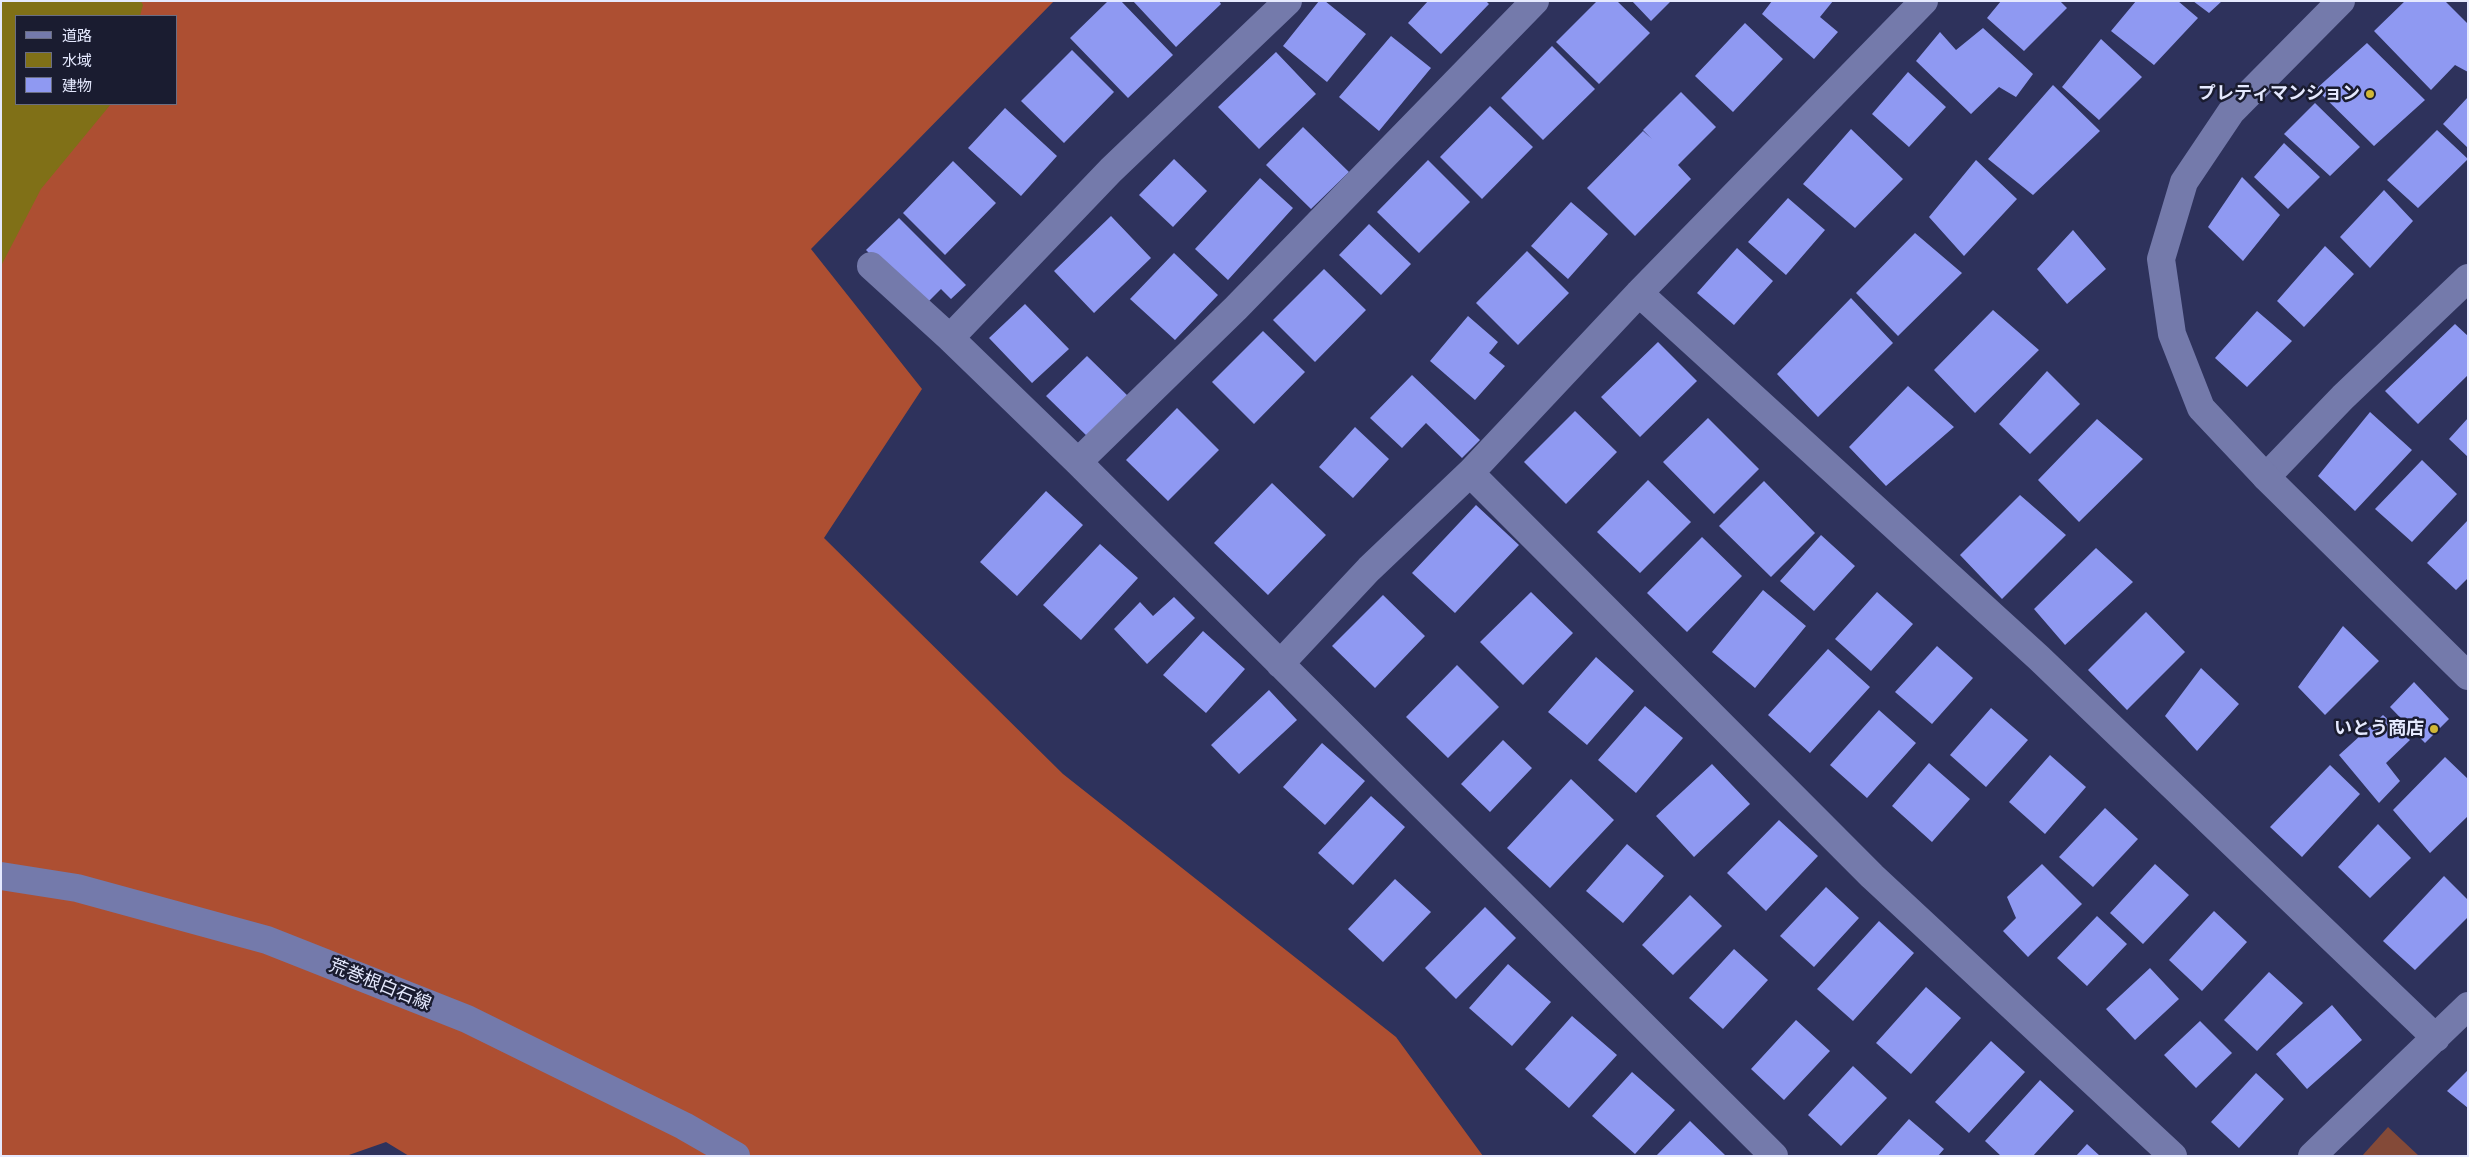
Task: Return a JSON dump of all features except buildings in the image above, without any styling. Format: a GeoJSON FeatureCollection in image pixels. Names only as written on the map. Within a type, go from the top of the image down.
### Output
{"type":"FeatureCollection","features":[{"type":"Feature","properties":{"kind":"street"},"geometry":{"type":"LineString","coordinates":[[950,338],[1110,170],[1288,1]]}},
{"type":"Feature","properties":{"kind":"street"},"geometry":{"type":"LineString","coordinates":[[1078,462],[1236,308],[1536,1]]}},
{"type":"Feature","properties":{"kind":"street"},"geometry":{"type":"LineString","coordinates":[[1280,664],[1369,569],[1470,473],[1639,293],[1924,1]]}},
{"type":"Feature","properties":{"kind":"street"},"geometry":{"type":"LineString","coordinates":[[2340,1],[2231,112],[2184,182],[2162,259],[2172,334],[2201,408],[2266,477],[2468,676]]}},
{"type":"Feature","properties":{"kind":"street"},"geometry":{"type":"LineString","coordinates":[[871,266],[950,338],[1078,462],[1774,1156]]}},
{"type":"Feature","properties":{"kind":"street"},"geometry":{"type":"LineString","coordinates":[[2266,477],[2343,396],[2467,281]]}},
{"type":"Feature","properties":{"kind":"street"},"geometry":{"type":"LineString","coordinates":[[1639,293],[2039,658],[2436,1038]]}},
{"type":"Feature","properties":{"kind":"street"},"geometry":{"type":"LineString","coordinates":[[1470,473],[1872,876],[2173,1156]]}},
{"type":"Feature","properties":{"kind":"street","name":"荒巻根白石線"},"geometry":{"type":"LineString","coordinates":[[1,876],[77,888],[266,940],[467,1019],[684,1126],[736,1156]]}},
{"type":"Feature","properties":{"kind":"street"},"geometry":{"type":"LineString","coordinates":[[2312,1156],[2468,1006]]}},
{"type":"Feature","properties":{"kind":"shaded area"},"geometry":{"type":"Polygon","coordinates":[[[1,1],[1054,1],[811,249],[922,389],[824,538],[1063,774],[1396,1037],[1483,1156],[409,1156],[386,1142],[346,1156],[1,1156],[1,1]]]}},
{"type":"Feature","properties":{"kind":"shaded area"},"geometry":{"type":"Polygon","coordinates":[[[2388,1127],[2419,1156],[2362,1156],[2388,1127]]]}},
{"type":"Feature","properties":{"kind":"water"},"geometry":{"type":"Polygon","coordinates":[[[1,1],[141,1],[143,5],[140,15],[15,15],[15,105],[110,105],[41,189],[1,266],[1,1]]]}},
{"type":"Feature","properties":{"kind":"place","name":"プレティマンション"},"geometry":{"type":"Point","coordinates":[2370,94]}},
{"type":"Feature","properties":{"kind":"place","name":"いとう商店"},"geometry":{"type":"Point","coordinates":[2434,729]}}]}
